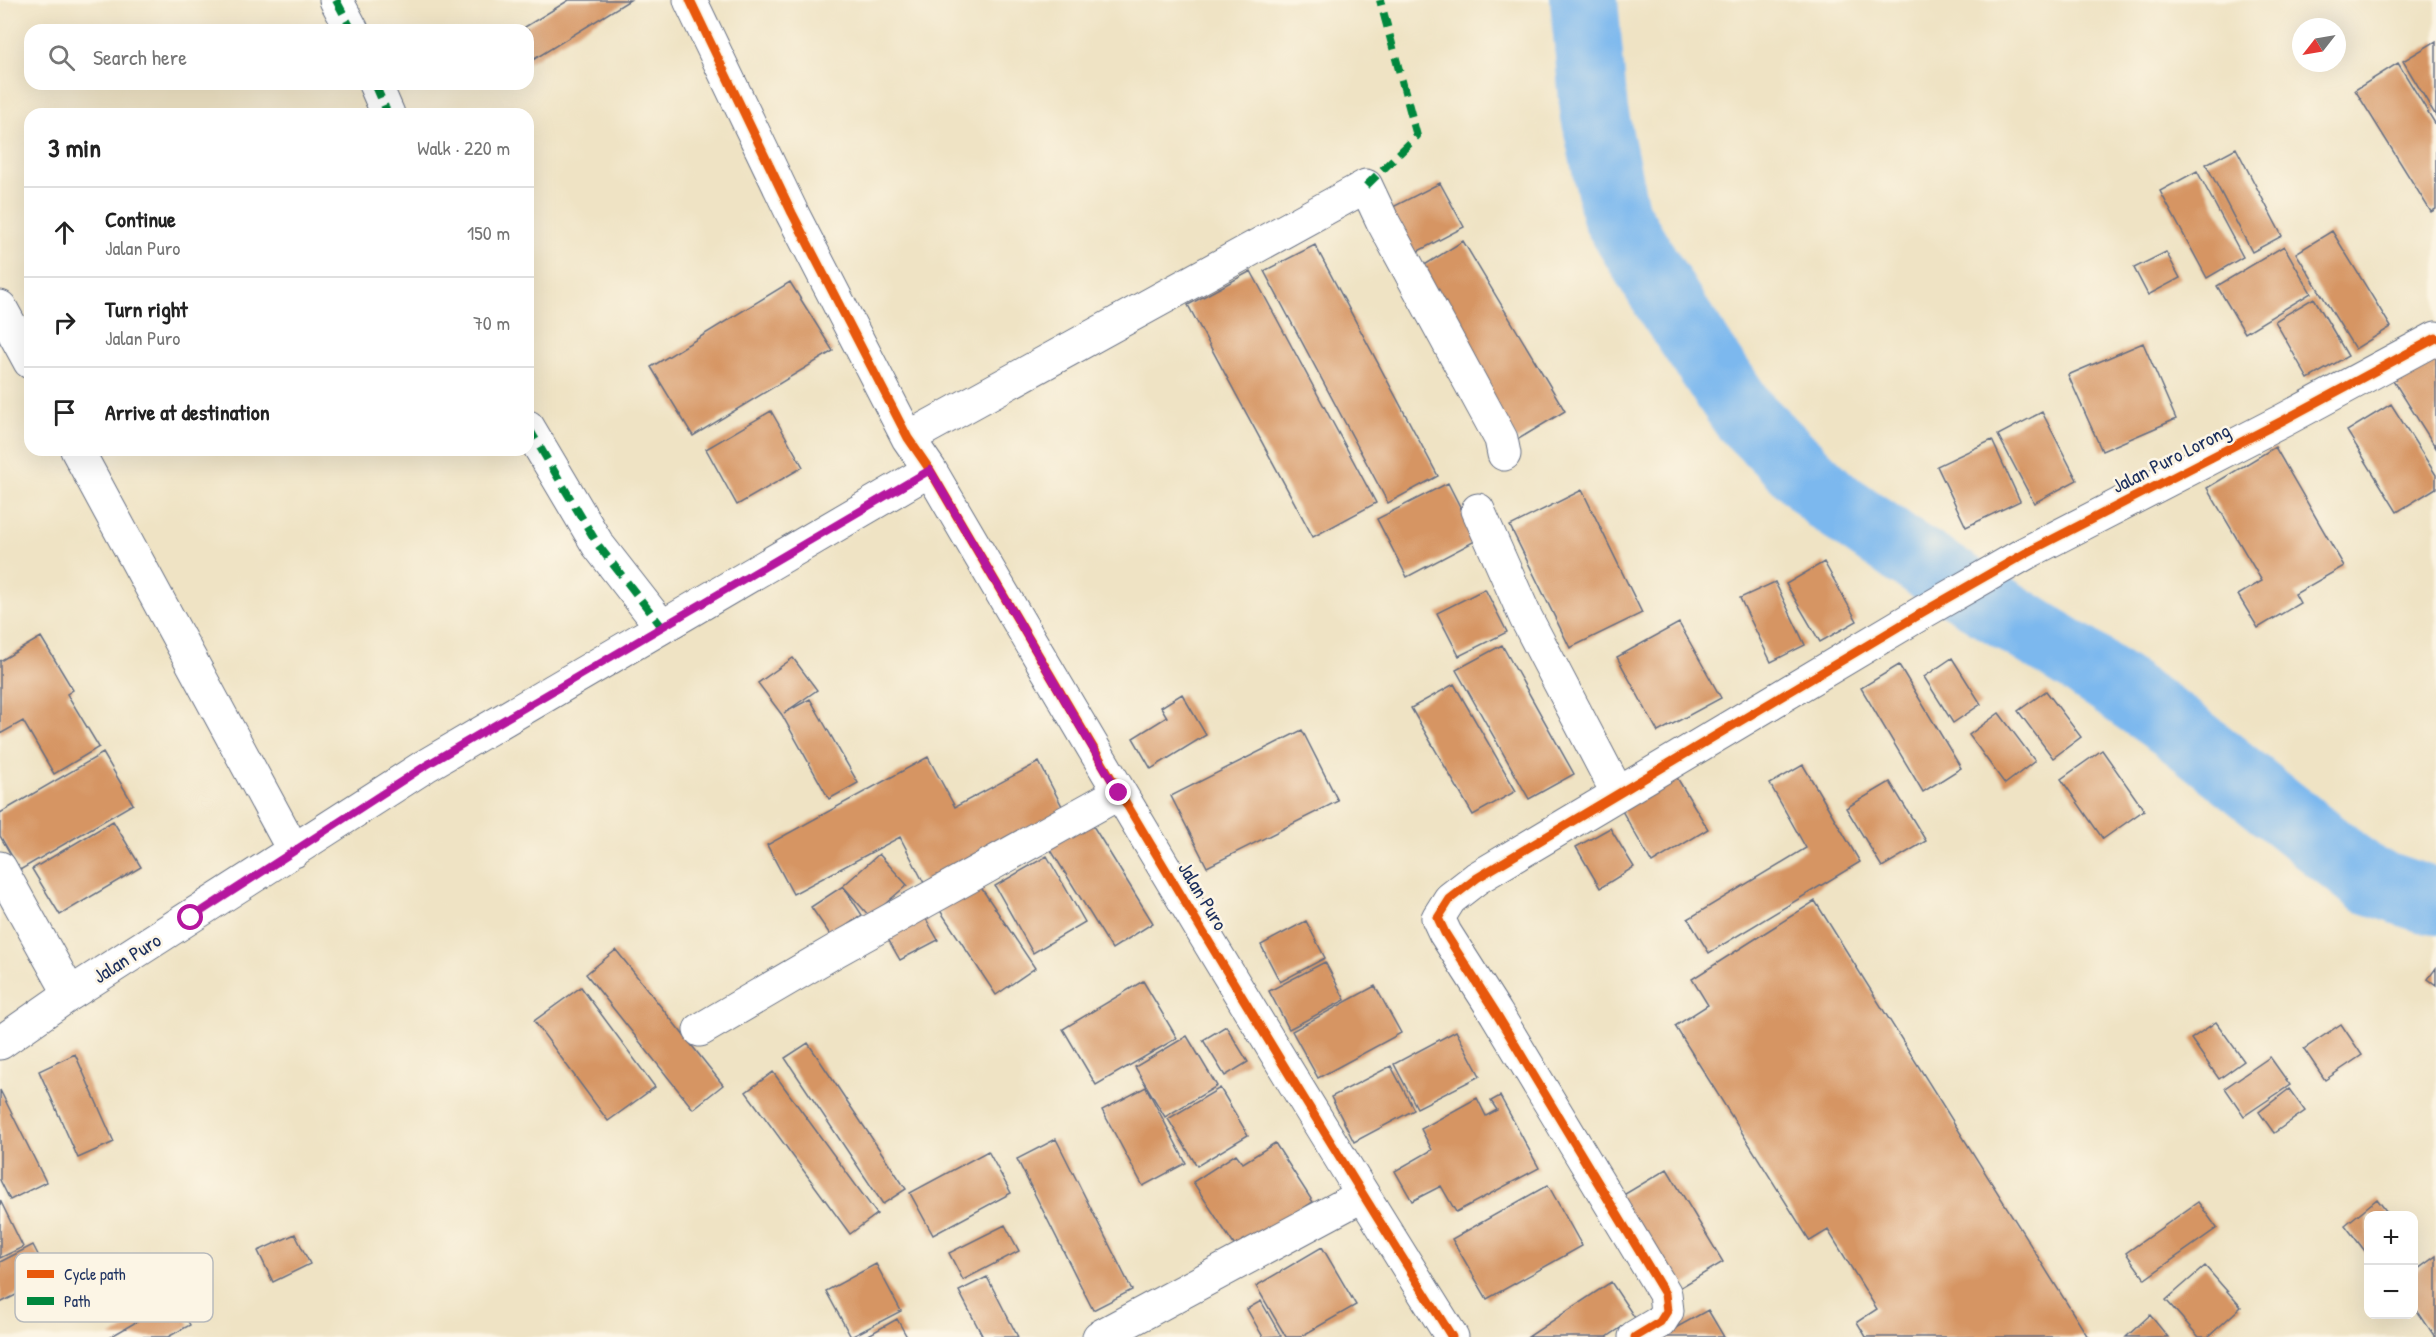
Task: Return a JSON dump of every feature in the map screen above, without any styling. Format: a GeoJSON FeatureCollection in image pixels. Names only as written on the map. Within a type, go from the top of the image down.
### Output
{"type":"FeatureCollection","features":[{"type":"Feature","properties":{"kind":"street"},"geometry":{"type":"LineString","coordinates":[[336,0],[349,24]]}},
{"type":"Feature","properties":{"kind":"street"},"geometry":{"type":"LineString","coordinates":[[690,0],[792,213],[908,438],[930,470]]}},
{"type":"Feature","properties":{"kind":"street"},"geometry":{"type":"LineString","coordinates":[[378,90],[385,108]]}},
{"type":"Feature","properties":{"kind":"street"},"geometry":{"type":"LineString","coordinates":[[908,438],[1366,186],[1382,220],[1502,439],[1504,454]]}},
{"type":"Feature","properties":{"kind":"street"},"geometry":{"type":"LineString","coordinates":[[0,307],[24,351]]}},
{"type":"Feature","properties":{"kind":"street","name":"Jalan Puro Lorong"},"geometry":{"type":"LineString","coordinates":[[1635,1337],[1660,1322],[1667,1311],[1665,1294],[1496,1013],[1445,933],[1438,918],[1450,899],[1477,878],[2026,553],[2284,420],[2436,338]]}},
{"type":"Feature","properties":{"kind":"street"},"geometry":{"type":"LineString","coordinates":[[534,437],[598,545],[662,627]]}},
{"type":"Feature","properties":{"kind":"street"},"geometry":{"type":"LineString","coordinates":[[80,456],[294,851]]}},
{"type":"Feature","properties":{"kind":"street","name":"Jalan Puro"},"geometry":{"type":"LineString","coordinates":[[0,1043],[70,994],[425,766],[930,470],[1119,793],[1452,1337]]}},
{"type":"Feature","properties":{"kind":"street"},"geometry":{"type":"LineString","coordinates":[[1478,510],[1526,618],[1618,794]]}},
{"type":"Feature","properties":{"kind":"street"},"geometry":{"type":"LineString","coordinates":[[700,1030],[836,951],[1119,793]]}},
{"type":"Feature","properties":{"kind":"street"},"geometry":{"type":"LineString","coordinates":[[0,868],[70,994]]}},
{"type":"Feature","properties":{"kind":"street"},"geometry":{"type":"LineString","coordinates":[[1099,1337],[1363,1195]]}},
{"type":"Feature","properties":{"kind":"building"},"geometry":{"type":"Polygon","coordinates":[[[569,0],[630,0],[534,59],[534,24],[530,24],[569,0]]]}},
{"type":"Feature","properties":{"kind":"building"},"geometry":{"type":"Polygon","coordinates":[[[2436,41],[2436,116],[2403,61],[2436,41]]]}},
{"type":"Feature","properties":{"kind":"building"},"geometry":{"type":"Polygon","coordinates":[[[2398,63],[2436,125],[2436,209],[2431,212],[2355,90],[2398,63]]]}},
{"type":"Feature","properties":{"kind":"building"},"geometry":{"type":"Polygon","coordinates":[[[2236,148],[2282,236],[2252,252],[2206,164],[2236,148]]]}},
{"type":"Feature","properties":{"kind":"building"},"geometry":{"type":"Polygon","coordinates":[[[2197,171],[2243,257],[2207,278],[2160,191],[2197,171]]]}},
{"type":"Feature","properties":{"kind":"building"},"geometry":{"type":"Polygon","coordinates":[[[1440,183],[1464,227],[1411,255],[1387,210],[1440,183]]]}},
{"type":"Feature","properties":{"kind":"building"},"geometry":{"type":"Polygon","coordinates":[[[2332,231],[2391,327],[2355,349],[2296,253],[2332,231]]]}},
{"type":"Feature","properties":{"kind":"building"},"geometry":{"type":"Polygon","coordinates":[[[1463,241],[1565,411],[1517,440],[1415,271],[1463,241]]]}},
{"type":"Feature","properties":{"kind":"building"},"geometry":{"type":"Polygon","coordinates":[[[1315,245],[1438,476],[1388,503],[1264,271],[1315,245]]]}},
{"type":"Feature","properties":{"kind":"building"},"geometry":{"type":"Polygon","coordinates":[[[2284,246],[2311,293],[2245,333],[2217,286],[2284,246]]]}},
{"type":"Feature","properties":{"kind":"building"},"geometry":{"type":"Polygon","coordinates":[[[2166,252],[2180,278],[2148,295],[2134,268],[2166,252]]]}},
{"type":"Feature","properties":{"kind":"building"},"geometry":{"type":"Polygon","coordinates":[[[1251,271],[1376,503],[1313,537],[1188,305],[1251,271]]]}},
{"type":"Feature","properties":{"kind":"building"},"geometry":{"type":"Polygon","coordinates":[[[790,282],[833,351],[693,436],[651,367],[790,282]]]}},
{"type":"Feature","properties":{"kind":"building"},"geometry":{"type":"Polygon","coordinates":[[[2314,298],[2348,356],[2308,379],[2275,321],[2314,298]]]}},
{"type":"Feature","properties":{"kind":"building"},"geometry":{"type":"Polygon","coordinates":[[[2143,343],[2176,419],[2102,451],[2068,375],[2143,343]]]}},
{"type":"Feature","properties":{"kind":"building"},"geometry":{"type":"Polygon","coordinates":[[[2436,353],[2436,448],[2393,380],[2436,353]]]}},
{"type":"Feature","properties":{"kind":"building"},"geometry":{"type":"Polygon","coordinates":[[[2391,404],[2436,475],[2436,488],[2397,512],[2347,431],[2391,404]]]}},
{"type":"Feature","properties":{"kind":"building"},"geometry":{"type":"Polygon","coordinates":[[[771,411],[803,467],[737,505],[706,449],[771,411]]]}},
{"type":"Feature","properties":{"kind":"building"},"geometry":{"type":"Polygon","coordinates":[[[2042,412],[2077,480],[2034,503],[1998,435],[2042,412]]]}},
{"type":"Feature","properties":{"kind":"building"},"geometry":{"type":"Polygon","coordinates":[[[1992,440],[2020,501],[1966,527],[1937,466],[1992,440]]]}},
{"type":"Feature","properties":{"kind":"building"},"geometry":{"type":"Polygon","coordinates":[[[2275,447],[2344,566],[2295,594],[2300,603],[2258,628],[2238,595],[2262,581],[2207,488],[2275,447]]]}},
{"type":"Feature","properties":{"kind":"building"},"geometry":{"type":"Polygon","coordinates":[[[1448,483],[1477,540],[1407,577],[1377,519],[1448,483]]]}},
{"type":"Feature","properties":{"kind":"building"},"geometry":{"type":"Polygon","coordinates":[[[1582,490],[1642,613],[1570,648],[1510,526],[1582,490]]]}},
{"type":"Feature","properties":{"kind":"building"},"geometry":{"type":"Polygon","coordinates":[[[1824,562],[1857,621],[1820,642],[1786,584],[1824,562]]]}},
{"type":"Feature","properties":{"kind":"building"},"geometry":{"type":"Polygon","coordinates":[[[1775,582],[1805,645],[1771,662],[1740,598],[1775,582]]]}},
{"type":"Feature","properties":{"kind":"building"},"geometry":{"type":"Polygon","coordinates":[[[1485,589],[1507,632],[1459,656],[1437,613],[1485,589]]]}},
{"type":"Feature","properties":{"kind":"building"},"geometry":{"type":"Polygon","coordinates":[[[1679,623],[1721,698],[1658,732],[1617,657],[1679,623]]]}},
{"type":"Feature","properties":{"kind":"building"},"geometry":{"type":"Polygon","coordinates":[[[41,637],[73,690],[67,694],[99,747],[54,774],[23,721],[0,734],[0,661],[41,637]]]}},
{"type":"Feature","properties":{"kind":"building"},"geometry":{"type":"Polygon","coordinates":[[[1502,645],[1574,774],[1529,799],[1456,670],[1502,645]]]}},
{"type":"Feature","properties":{"kind":"building"},"geometry":{"type":"Polygon","coordinates":[[[793,658],[817,690],[784,713],[810,699],[858,783],[829,799],[782,715],[758,683],[793,658]]]}},
{"type":"Feature","properties":{"kind":"building"},"geometry":{"type":"Polygon","coordinates":[[[1952,658],[1981,704],[1953,723],[1924,677],[1952,658]]]}},
{"type":"Feature","properties":{"kind":"building"},"geometry":{"type":"Polygon","coordinates":[[[1899,665],[1961,768],[1923,792],[1861,688],[1899,665]]]}},
{"type":"Feature","properties":{"kind":"building"},"geometry":{"type":"Polygon","coordinates":[[[1454,684],[1516,791],[1473,815],[1411,708],[1454,684]]]}},
{"type":"Feature","properties":{"kind":"building"},"geometry":{"type":"Polygon","coordinates":[[[2046,691],[2081,737],[2053,758],[2018,711],[2046,691]]]}},
{"type":"Feature","properties":{"kind":"building"},"geometry":{"type":"Polygon","coordinates":[[[1182,694],[1206,735],[1151,769],[1133,738],[1167,717],[1161,707],[1182,694]]]}},
{"type":"Feature","properties":{"kind":"building"},"geometry":{"type":"Polygon","coordinates":[[[1999,713],[2035,761],[2005,784],[1969,735],[1999,713]]]}},
{"type":"Feature","properties":{"kind":"building"},"geometry":{"type":"Polygon","coordinates":[[[1302,730],[1338,801],[1207,867],[1171,796],[1302,730]]]}},
{"type":"Feature","properties":{"kind":"building"},"geometry":{"type":"Polygon","coordinates":[[[2102,750],[2144,810],[2103,839],[2061,779],[2102,750]]]}},
{"type":"Feature","properties":{"kind":"building"},"geometry":{"type":"Polygon","coordinates":[[[103,753],[133,804],[20,870],[0,836],[0,813],[103,753]]]}},
{"type":"Feature","properties":{"kind":"building"},"geometry":{"type":"Polygon","coordinates":[[[928,757],[955,807],[1039,762],[1064,810],[925,885],[900,837],[793,894],[767,845],[928,757]]]}},
{"type":"Feature","properties":{"kind":"building"},"geometry":{"type":"Polygon","coordinates":[[[1803,765],[1860,862],[1709,953],[1688,919],[1806,848],[1770,784],[1803,765]]]}},
{"type":"Feature","properties":{"kind":"building"},"geometry":{"type":"Polygon","coordinates":[[[1676,776],[1708,829],[1652,863],[1621,809],[1676,776]]]}},
{"type":"Feature","properties":{"kind":"building"},"geometry":{"type":"Polygon","coordinates":[[[1890,782],[1926,841],[1882,867],[1846,808],[1890,782]]]}},
{"type":"Feature","properties":{"kind":"building"},"geometry":{"type":"Polygon","coordinates":[[[113,821],[141,867],[60,915],[32,869],[113,821]]]}},
{"type":"Feature","properties":{"kind":"building"},"geometry":{"type":"Polygon","coordinates":[[[1090,821],[1153,923],[1112,949],[1049,847],[1090,821]]]}},
{"type":"Feature","properties":{"kind":"building"},"geometry":{"type":"Polygon","coordinates":[[[1610,828],[1634,867],[1600,888],[1576,847],[1610,828]]]}},
{"type":"Feature","properties":{"kind":"building"},"geometry":{"type":"Polygon","coordinates":[[[879,854],[907,885],[870,917],[843,886],[879,854]]]}},
{"type":"Feature","properties":{"kind":"building"},"geometry":{"type":"Polygon","coordinates":[[[1047,856],[1085,922],[1033,953],[995,886],[1047,856]]]}},
{"type":"Feature","properties":{"kind":"building"},"geometry":{"type":"Polygon","coordinates":[[[978,883],[1035,968],[996,995],[939,909],[978,883]]]}},
{"type":"Feature","properties":{"kind":"building"},"geometry":{"type":"Polygon","coordinates":[[[843,886],[862,915],[831,936],[811,907],[843,886]]]}},
{"type":"Feature","properties":{"kind":"building"},"geometry":{"type":"Polygon","coordinates":[[[1815,901],[2088,1337],[1866,1337],[1857,1322],[1877,1309],[1828,1230],[1810,1241],[1675,1026],[1708,1005],[1692,979],[1815,901]]]}},
{"type":"Feature","properties":{"kind":"building"},"geometry":{"type":"Polygon","coordinates":[[[922,912],[938,940],[900,960],[884,932],[922,912]]]}},
{"type":"Feature","properties":{"kind":"building"},"geometry":{"type":"Polygon","coordinates":[[[1306,921],[1325,958],[1280,982],[1261,945],[1306,921]]]}},
{"type":"Feature","properties":{"kind":"building"},"geometry":{"type":"Polygon","coordinates":[[[616,950],[723,1085],[693,1109],[586,974],[616,950]]]}},
{"type":"Feature","properties":{"kind":"building"},"geometry":{"type":"Polygon","coordinates":[[[1325,962],[1345,1000],[1289,1029],[1269,991],[1325,962]]]}},
{"type":"Feature","properties":{"kind":"building"},"geometry":{"type":"Polygon","coordinates":[[[2436,968],[2436,985],[2428,979],[2436,968]]]}},
{"type":"Feature","properties":{"kind":"building"},"geometry":{"type":"Polygon","coordinates":[[[1143,981],[1177,1038],[1096,1085],[1063,1029],[1143,981]]]}},
{"type":"Feature","properties":{"kind":"building"},"geometry":{"type":"Polygon","coordinates":[[[1375,986],[1401,1033],[1318,1078],[1292,1031],[1375,986]]]}},
{"type":"Feature","properties":{"kind":"building"},"geometry":{"type":"Polygon","coordinates":[[[581,987],[655,1087],[608,1121],[534,1021],[581,987]]]}},
{"type":"Feature","properties":{"kind":"building"},"geometry":{"type":"Polygon","coordinates":[[[2216,1022],[2244,1061],[2219,1079],[2191,1039],[2216,1022]]]}},
{"type":"Feature","properties":{"kind":"building"},"geometry":{"type":"Polygon","coordinates":[[[2341,1024],[2362,1055],[2325,1080],[2304,1049],[2341,1024]]]}},
{"type":"Feature","properties":{"kind":"building"},"geometry":{"type":"Polygon","coordinates":[[[1226,1026],[1248,1062],[1225,1076],[1203,1040],[1226,1026]]]}},
{"type":"Feature","properties":{"kind":"building"},"geometry":{"type":"Polygon","coordinates":[[[1456,1031],[1480,1076],[1417,1108],[1394,1064],[1456,1031]]]}},
{"type":"Feature","properties":{"kind":"building"},"geometry":{"type":"Polygon","coordinates":[[[1187,1036],[1217,1086],[1165,1117],[1135,1067],[1187,1036]]]}},
{"type":"Feature","properties":{"kind":"building"},"geometry":{"type":"Polygon","coordinates":[[[808,1043],[906,1189],[883,1204],[785,1058],[808,1043]]]}},
{"type":"Feature","properties":{"kind":"building"},"geometry":{"type":"Polygon","coordinates":[[[75,1054],[114,1142],[78,1158],[39,1071],[75,1054]]]}},
{"type":"Feature","properties":{"kind":"building"},"geometry":{"type":"Polygon","coordinates":[[[2270,1057],[2290,1085],[2244,1116],[2225,1088],[2270,1057]]]}},
{"type":"Feature","properties":{"kind":"building"},"geometry":{"type":"Polygon","coordinates":[[[1391,1066],[1414,1110],[1354,1142],[1331,1097],[1391,1066]]]}},
{"type":"Feature","properties":{"kind":"building"},"geometry":{"type":"Polygon","coordinates":[[[773,1072],[877,1214],[850,1234],[746,1092],[773,1072]]]}},
{"type":"Feature","properties":{"kind":"building"},"geometry":{"type":"Polygon","coordinates":[[[1146,1087],[1186,1163],[1143,1186],[1102,1110],[1146,1087]]]}},
{"type":"Feature","properties":{"kind":"building"},"geometry":{"type":"Polygon","coordinates":[[[1220,1088],[1248,1135],[1197,1166],[1168,1119],[1220,1088]]]}},
{"type":"Feature","properties":{"kind":"building"},"geometry":{"type":"Polygon","coordinates":[[[2289,1089],[2305,1111],[2274,1133],[2259,1112],[2289,1089]]]}},
{"type":"Feature","properties":{"kind":"building"},"geometry":{"type":"Polygon","coordinates":[[[0,1090],[46,1182],[10,1200],[0,1180],[0,1090]]]}},
{"type":"Feature","properties":{"kind":"building"},"geometry":{"type":"Polygon","coordinates":[[[1500,1096],[1539,1168],[1456,1212],[1441,1186],[1412,1201],[1395,1171],[1432,1150],[1421,1129],[1477,1098],[1486,1116],[1497,1110],[1491,1101],[1500,1096]]]}},
{"type":"Feature","properties":{"kind":"building"},"geometry":{"type":"Polygon","coordinates":[[[1056,1139],[1132,1290],[1093,1310],[1017,1159],[1056,1139]]]}},
{"type":"Feature","properties":{"kind":"building"},"geometry":{"type":"Polygon","coordinates":[[[1275,1143],[1313,1202],[1238,1251],[1193,1182],[1236,1154],[1243,1163],[1275,1143]]]}},
{"type":"Feature","properties":{"kind":"building"},"geometry":{"type":"Polygon","coordinates":[[[988,1151],[1011,1193],[933,1235],[910,1193],[988,1151]]]}},
{"type":"Feature","properties":{"kind":"building"},"geometry":{"type":"Polygon","coordinates":[[[1667,1169],[1723,1262],[1671,1293],[1615,1200],[1667,1169]]]}},
{"type":"Feature","properties":{"kind":"building"},"geometry":{"type":"Polygon","coordinates":[[[1548,1185],[1582,1246],[1487,1299],[1452,1239],[1548,1185]]]}},
{"type":"Feature","properties":{"kind":"building"},"geometry":{"type":"Polygon","coordinates":[[[2377,1199],[2386,1211],[2364,1211],[2364,1250],[2345,1225],[2377,1199]]]}},
{"type":"Feature","properties":{"kind":"building"},"geometry":{"type":"Polygon","coordinates":[[[0,1200],[23,1247],[0,1258],[0,1200]]]}},
{"type":"Feature","properties":{"kind":"building"},"geometry":{"type":"Polygon","coordinates":[[[2198,1202],[2217,1228],[2145,1279],[2126,1253],[2198,1202]]]}},
{"type":"Feature","properties":{"kind":"building"},"geometry":{"type":"Polygon","coordinates":[[[1005,1225],[1019,1251],[963,1280],[949,1253],[1005,1225]]]}},
{"type":"Feature","properties":{"kind":"building"},"geometry":{"type":"Polygon","coordinates":[[[295,1234],[310,1264],[273,1282],[258,1251],[295,1234]]]}},
{"type":"Feature","properties":{"kind":"building"},"geometry":{"type":"Polygon","coordinates":[[[33,1245],[37,1253],[17,1253],[33,1245]]]}},
{"type":"Feature","properties":{"kind":"building"},"geometry":{"type":"Polygon","coordinates":[[[1322,1247],[1356,1305],[1300,1337],[1286,1337],[1256,1286],[1322,1247]]]}},
{"type":"Feature","properties":{"kind":"building"},"geometry":{"type":"Polygon","coordinates":[[[15,1254],[15,1296],[0,1303],[0,1262],[15,1254]]]}},
{"type":"Feature","properties":{"kind":"building"},"geometry":{"type":"Polygon","coordinates":[[[2436,1256],[2436,1337],[2418,1312],[2418,1269],[2436,1256]]]}},
{"type":"Feature","properties":{"kind":"building"},"geometry":{"type":"Polygon","coordinates":[[[876,1264],[901,1311],[851,1337],[826,1291],[876,1264]]]}},
{"type":"Feature","properties":{"kind":"building"},"geometry":{"type":"Polygon","coordinates":[[[2205,1266],[2241,1307],[2208,1337],[2199,1337],[2166,1300],[2205,1266]]]}},
{"type":"Feature","properties":{"kind":"building"},"geometry":{"type":"Polygon","coordinates":[[[987,1277],[1018,1337],[983,1337],[959,1291],[987,1277]]]}},
{"type":"Feature","properties":{"kind":"building"},"geometry":{"type":"Polygon","coordinates":[[[1611,1282],[1635,1318],[1607,1337],[1528,1337],[1611,1282]]]}},
{"type":"Feature","properties":{"kind":"building"},"geometry":{"type":"Polygon","coordinates":[[[1261,1301],[1281,1336],[1263,1337],[1247,1309],[1261,1301]]]}},
{"type":"Feature","properties":{"kind":"building"},"geometry":{"type":"Polygon","coordinates":[[[1708,1310],[1724,1337],[1659,1337],[1708,1310]]]}},
{"type":"Feature","properties":{"kind":"building"},"geometry":{"type":"Polygon","coordinates":[[[2150,1315],[2168,1337],[2126,1337],[2150,1315]]]}},
{"type":"Feature","properties":{"kind":"building"},"geometry":{"type":"Polygon","coordinates":[[[897,1319],[907,1337],[865,1337],[897,1319]]]}},
{"type":"Feature","properties":{"kind":"building"},"geometry":{"type":"Polygon","coordinates":[[[136,1322],[188,1322],[190,1325],[168,1337],[110,1337],[136,1322]]]}},
{"type":"Feature","properties":{"kind":"waterway"},"geometry":{"type":"LineString","coordinates":[[1584,0],[1594,111],[1616,216],[1673,310],[1744,415],[1829,499],[1905,552],[2079,660],[2173,725],[2368,880],[2425,899],[2436,900]]}},
{"type":"Feature","properties":{"kind":"marked path"},"geometry":{"type":"LineString","coordinates":[[336,0],[349,24]]}},
{"type":"Feature","properties":{"kind":"marked path"},"geometry":{"type":"LineString","coordinates":[[1366,186],[1417,136],[1380,0]]}},
{"type":"Feature","properties":{"kind":"marked path"},"geometry":{"type":"LineString","coordinates":[[378,90],[385,108]]}},
{"type":"Feature","properties":{"kind":"marked path"},"geometry":{"type":"LineString","coordinates":[[534,437],[598,545],[662,627]]}},
{"type":"Feature","properties":{"kind":"cycle path"},"geometry":{"type":"LineString","coordinates":[[690,0],[792,213],[908,438],[930,470],[1122,797],[1253,1014],[1452,1337]]}},
{"type":"Feature","properties":{"kind":"cycle path"},"geometry":{"type":"LineString","coordinates":[[1635,1337],[1660,1322],[1667,1311],[1665,1294],[1496,1013],[1445,933],[1438,918],[1450,899],[1477,878],[2026,553],[2284,420],[2436,338]]}},
{"type":"Feature","properties":{"kind":"route"},"geometry":{"type":"LineString","coordinates":[[191,918],[425,766],[930,470],[1119,793]]}}]}
